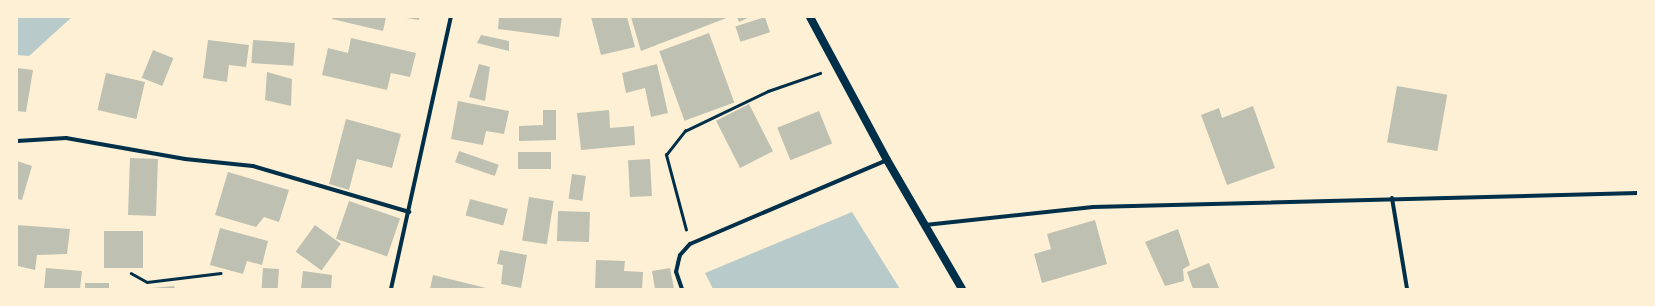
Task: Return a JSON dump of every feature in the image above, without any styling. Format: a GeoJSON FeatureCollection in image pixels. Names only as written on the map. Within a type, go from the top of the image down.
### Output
{"type":"FeatureCollection","features":[{"type":"Feature","properties":{"kind":"main road"},"geometry":{"type":"LineString","coordinates":[[810,17],[887,160],[962,289]]}},
{"type":"Feature","properties":{"kind":"street"},"geometry":{"type":"LineString","coordinates":[[391,289],[451,17]]}},
{"type":"Feature","properties":{"kind":"street"},"geometry":{"type":"LineString","coordinates":[[17,141],[66,138],[184,159],[253,166],[409,212]]}},
{"type":"Feature","properties":{"kind":"street"},"geometry":{"type":"LineString","coordinates":[[682,289],[676,272],[680,255],[690,244],[887,160]]}},
{"type":"Feature","properties":{"kind":"street"},"geometry":{"type":"LineString","coordinates":[[925,225],[1094,207],[1392,198],[1638,194]]}},
{"type":"Feature","properties":{"kind":"street"},"geometry":{"type":"LineString","coordinates":[[1392,198],[1407,289]]}},
{"type":"Feature","properties":{"kind":"path"},"geometry":{"type":"LineString","coordinates":[[690,244],[666,155],[685,131],[768,91],[837,66]]}},
{"type":"Feature","properties":{"kind":"path"},"geometry":{"type":"LineString","coordinates":[[131,273],[147,282],[220,273]]}},
{"type":"Feature","properties":{"kind":"shaded area"},"geometry":{"type":"Polygon","coordinates":[[[17,17],[72,17],[29,56],[17,55],[17,17]]]}},
{"type":"Feature","properties":{"kind":"shaded area"},"geometry":{"type":"Polygon","coordinates":[[[852,212],[900,289],[713,289],[705,273],[852,212]]]}},
{"type":"Feature","properties":{"kind":"building"},"geometry":{"type":"Polygon","coordinates":[[[333,17],[386,17],[383,31],[332,19],[333,17]]]}},
{"type":"Feature","properties":{"kind":"building"},"geometry":{"type":"Polygon","coordinates":[[[400,17],[419,17],[419,20],[400,17]]]}},
{"type":"Feature","properties":{"kind":"building"},"geometry":{"type":"Polygon","coordinates":[[[499,17],[562,17],[559,37],[498,29],[499,17]]]}},
{"type":"Feature","properties":{"kind":"building"},"geometry":{"type":"Polygon","coordinates":[[[591,17],[627,17],[635,47],[601,55],[591,17]]]}},
{"type":"Feature","properties":{"kind":"building"},"geometry":{"type":"Polygon","coordinates":[[[631,17],[729,17],[641,51],[631,17]]]}},
{"type":"Feature","properties":{"kind":"building"},"geometry":{"type":"Polygon","coordinates":[[[737,17],[750,17],[739,22],[737,17]]]}},
{"type":"Feature","properties":{"kind":"building"},"geometry":{"type":"Polygon","coordinates":[[[765,17],[770,32],[740,42],[736,27],[765,17]]]}},
{"type":"Feature","properties":{"kind":"building"},"geometry":{"type":"Polygon","coordinates":[[[709,33],[734,103],[685,121],[659,51],[709,33]]]}},
{"type":"Feature","properties":{"kind":"building"},"geometry":{"type":"Polygon","coordinates":[[[481,35],[509,41],[509,51],[477,43],[481,35]]]}},
{"type":"Feature","properties":{"kind":"building"},"geometry":{"type":"Polygon","coordinates":[[[351,38],[416,53],[410,77],[391,73],[387,90],[322,75],[328,48],[348,53],[351,38]]]}},
{"type":"Feature","properties":{"kind":"building"},"geometry":{"type":"Polygon","coordinates":[[[208,40],[249,45],[246,67],[229,65],[227,82],[203,78],[208,40]]]}},
{"type":"Feature","properties":{"kind":"building"},"geometry":{"type":"Polygon","coordinates":[[[253,40],[295,43],[293,66],[251,63],[253,40]]]}},
{"type":"Feature","properties":{"kind":"building"},"geometry":{"type":"Polygon","coordinates":[[[153,50],[173,58],[162,86],[142,78],[153,50]]]}},
{"type":"Feature","properties":{"kind":"building"},"geometry":{"type":"Polygon","coordinates":[[[479,64],[490,67],[485,101],[469,97],[479,64]]]}},
{"type":"Feature","properties":{"kind":"building"},"geometry":{"type":"Polygon","coordinates":[[[657,64],[668,113],[651,117],[645,88],[626,93],[622,73],[657,64]]]}},
{"type":"Feature","properties":{"kind":"building"},"geometry":{"type":"Polygon","coordinates":[[[17,68],[33,70],[26,112],[17,111],[17,68]]]}},
{"type":"Feature","properties":{"kind":"building"},"geometry":{"type":"Polygon","coordinates":[[[267,72],[292,79],[291,106],[265,100],[267,72]]]}},
{"type":"Feature","properties":{"kind":"building"},"geometry":{"type":"Polygon","coordinates":[[[106,73],[145,82],[136,119],[97,110],[106,73]]]}},
{"type":"Feature","properties":{"kind":"building"},"geometry":{"type":"Polygon","coordinates":[[[1397,86],[1447,95],[1437,151],[1387,142],[1397,86]]]}},
{"type":"Feature","properties":{"kind":"building"},"geometry":{"type":"Polygon","coordinates":[[[458,101],[509,111],[504,134],[486,131],[483,145],[451,139],[458,101]]]}},
{"type":"Feature","properties":{"kind":"building"},"geometry":{"type":"Polygon","coordinates":[[[749,104],[773,151],[740,168],[716,121],[749,104]]]}},
{"type":"Feature","properties":{"kind":"building"},"geometry":{"type":"Polygon","coordinates":[[[1253,106],[1275,168],[1227,185],[1201,115],[1219,108],[1222,118],[1253,106]]]}},
{"type":"Feature","properties":{"kind":"building"},"geometry":{"type":"Polygon","coordinates":[[[543,110],[556,110],[556,140],[519,141],[519,126],[543,125],[543,110]]]}},
{"type":"Feature","properties":{"kind":"building"},"geometry":{"type":"Polygon","coordinates":[[[609,110],[610,128],[634,126],[635,145],[581,150],[577,113],[609,110]]]}},
{"type":"Feature","properties":{"kind":"building"},"geometry":{"type":"Polygon","coordinates":[[[819,111],[832,143],[790,160],[777,128],[819,111]]]}},
{"type":"Feature","properties":{"kind":"building"},"geometry":{"type":"Polygon","coordinates":[[[346,119],[401,134],[392,168],[357,159],[349,190],[329,184],[346,119]]]}},
{"type":"Feature","properties":{"kind":"building"},"geometry":{"type":"Polygon","coordinates":[[[459,151],[499,165],[495,176],[455,162],[459,151]]]}},
{"type":"Feature","properties":{"kind":"building"},"geometry":{"type":"Polygon","coordinates":[[[518,152],[551,152],[551,169],[518,169],[518,152]]]}},
{"type":"Feature","properties":{"kind":"building"},"geometry":{"type":"Polygon","coordinates":[[[130,158],[158,159],[156,216],[128,215],[130,158]]]}},
{"type":"Feature","properties":{"kind":"building"},"geometry":{"type":"Polygon","coordinates":[[[650,159],[652,196],[630,197],[628,160],[650,159]]]}},
{"type":"Feature","properties":{"kind":"building"},"geometry":{"type":"Polygon","coordinates":[[[17,161],[32,166],[22,200],[17,199],[17,161]]]}},
{"type":"Feature","properties":{"kind":"building"},"geometry":{"type":"Polygon","coordinates":[[[228,172],[289,190],[279,222],[264,217],[256,227],[215,215],[228,172]]]}},
{"type":"Feature","properties":{"kind":"building"},"geometry":{"type":"Polygon","coordinates":[[[572,174],[586,176],[582,201],[569,199],[572,174]]]}},
{"type":"Feature","properties":{"kind":"building"},"geometry":{"type":"Polygon","coordinates":[[[529,197],[554,201],[547,244],[522,240],[529,197]]]}},
{"type":"Feature","properties":{"kind":"building"},"geometry":{"type":"Polygon","coordinates":[[[470,199],[508,209],[503,226],[466,215],[470,199]]]}},
{"type":"Feature","properties":{"kind":"building"},"geometry":{"type":"Polygon","coordinates":[[[349,201],[400,219],[387,256],[336,239],[349,201]]]}},
{"type":"Feature","properties":{"kind":"building"},"geometry":{"type":"Polygon","coordinates":[[[558,211],[590,212],[589,242],[557,241],[558,211]]]}},
{"type":"Feature","properties":{"kind":"building"},"geometry":{"type":"Polygon","coordinates":[[[1095,220],[1107,264],[1042,283],[1034,254],[1051,249],[1047,234],[1095,220]]]}},
{"type":"Feature","properties":{"kind":"building"},"geometry":{"type":"Polygon","coordinates":[[[17,225],[70,229],[67,254],[37,255],[35,270],[18,266],[17,225]]]}},
{"type":"Feature","properties":{"kind":"building"},"geometry":{"type":"Polygon","coordinates":[[[315,225],[341,244],[321,271],[296,252],[315,225]]]}},
{"type":"Feature","properties":{"kind":"building"},"geometry":{"type":"Polygon","coordinates":[[[220,228],[268,241],[262,265],[247,261],[243,274],[210,265],[220,228]]]}},
{"type":"Feature","properties":{"kind":"building"},"geometry":{"type":"Polygon","coordinates":[[[1178,229],[1190,265],[1183,269],[1184,281],[1165,286],[1145,242],[1178,229]]]}},
{"type":"Feature","properties":{"kind":"building"},"geometry":{"type":"Polygon","coordinates":[[[104,231],[143,231],[143,268],[104,268],[104,231]]]}},
{"type":"Feature","properties":{"kind":"building"},"geometry":{"type":"Polygon","coordinates":[[[500,250],[527,255],[521,288],[501,284],[503,265],[497,264],[500,250]]]}},
{"type":"Feature","properties":{"kind":"building"},"geometry":{"type":"Polygon","coordinates":[[[596,260],[625,261],[624,271],[643,272],[642,289],[595,289],[596,260]]]}},
{"type":"Feature","properties":{"kind":"building"},"geometry":{"type":"Polygon","coordinates":[[[1209,263],[1219,288],[1193,289],[1187,272],[1209,263]]]}},
{"type":"Feature","properties":{"kind":"building"},"geometry":{"type":"Polygon","coordinates":[[[46,268],[82,271],[80,289],[44,289],[46,268]]]}},
{"type":"Feature","properties":{"kind":"building"},"geometry":{"type":"Polygon","coordinates":[[[263,268],[279,269],[278,289],[262,289],[263,268]]]}},
{"type":"Feature","properties":{"kind":"building"},"geometry":{"type":"Polygon","coordinates":[[[670,268],[674,289],[655,289],[652,271],[670,268]]]}},
{"type":"Feature","properties":{"kind":"building"},"geometry":{"type":"Polygon","coordinates":[[[303,271],[332,275],[331,289],[301,289],[303,271]]]}},
{"type":"Feature","properties":{"kind":"building"},"geometry":{"type":"Polygon","coordinates":[[[433,275],[486,288],[486,289],[430,289],[433,275]]]}},
{"type":"Feature","properties":{"kind":"building"},"geometry":{"type":"Polygon","coordinates":[[[85,283],[109,283],[109,289],[85,289],[85,283]]]}},
{"type":"Feature","properties":{"kind":"building"},"geometry":{"type":"Polygon","coordinates":[[[174,286],[175,289],[152,288],[174,286]]]}}]}
